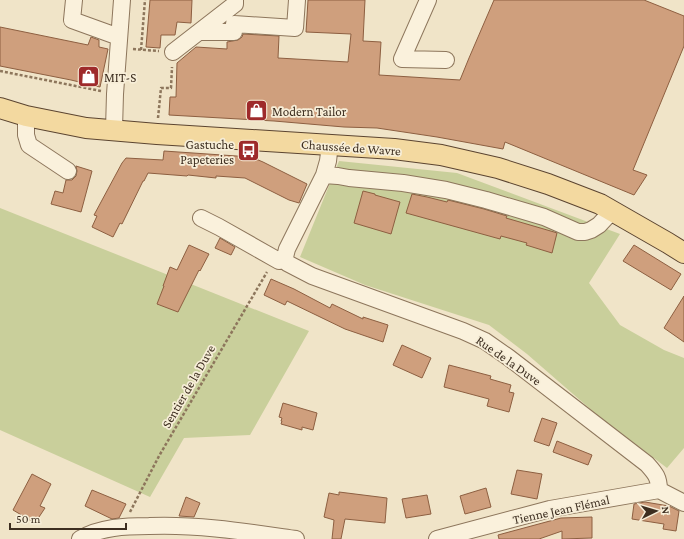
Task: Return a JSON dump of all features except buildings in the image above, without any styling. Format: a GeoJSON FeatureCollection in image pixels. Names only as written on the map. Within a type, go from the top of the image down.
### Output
{"type":"FeatureCollection","features":[{"type":"Feature","properties":{"kind":"main road","name":"Chaussée de Wavre"},"geometry":{"type":"LineString","coordinates":[[0,108],[26,116],[86,128],[157,134],[330,144],[394,149],[441,155],[498,168],[548,184],[600,204],[668,242],[684,253]]}},
{"type":"Feature","properties":{"kind":"street"},"geometry":{"type":"LineString","coordinates":[[62,0],[72,20],[118,43]]}},
{"type":"Feature","properties":{"kind":"street"},"geometry":{"type":"LineString","coordinates":[[72,20],[74,0]]}},
{"type":"Feature","properties":{"kind":"street"},"geometry":{"type":"LineString","coordinates":[[114,130],[118,43],[122,0]]}},
{"type":"Feature","properties":{"kind":"street"},"geometry":{"type":"LineString","coordinates":[[173,52],[235,4],[235,0]]}},
{"type":"Feature","properties":{"kind":"street"},"geometry":{"type":"LineString","coordinates":[[199,32],[234,32],[234,24],[295,28],[297,0]]}},
{"type":"Feature","properties":{"kind":"street"},"geometry":{"type":"LineString","coordinates":[[428,0],[402,59],[446,60]]}},
{"type":"Feature","properties":{"kind":"street"},"geometry":{"type":"LineString","coordinates":[[26,116],[26,135],[29,145],[68,171]]}},
{"type":"Feature","properties":{"kind":"street"},"geometry":{"type":"LineString","coordinates":[[282,259],[324,175],[328,161],[330,144]]}},
{"type":"Feature","properties":{"kind":"street"},"geometry":{"type":"LineString","coordinates":[[324,175],[403,183],[446,190],[544,217],[578,232],[585,232],[599,225],[613,210]]}},
{"type":"Feature","properties":{"kind":"street","name":"Rue de la Duve"},"geometry":{"type":"LineString","coordinates":[[201,218],[312,276],[463,330],[485,341],[647,464],[658,476],[659,490]]}},
{"type":"Feature","properties":{"kind":"street"},"geometry":{"type":"LineString","coordinates":[[659,490],[684,503]]}},
{"type":"Feature","properties":{"kind":"street","name":"Tienne Jean Flémal"},"geometry":{"type":"LineString","coordinates":[[438,539],[550,509],[659,490]]}},
{"type":"Feature","properties":{"kind":"street"},"geometry":{"type":"LineString","coordinates":[[80,539],[98,531],[122,527],[164,525],[240,531],[296,539]]}},
{"type":"Feature","properties":{"kind":"path"},"geometry":{"type":"LineString","coordinates":[[141,50],[145,0]]}},
{"type":"Feature","properties":{"kind":"path"},"geometry":{"type":"LineString","coordinates":[[118,43],[141,50],[173,52],[171,88],[161,88],[157,134]]}},
{"type":"Feature","properties":{"kind":"path"},"geometry":{"type":"LineString","coordinates":[[0,71],[115,94]]}},
{"type":"Feature","properties":{"kind":"path","name":"Sentier de la Duve"},"geometry":{"type":"LineString","coordinates":[[122,527],[159,456],[269,267],[282,259]]}},
{"type":"Feature","properties":{"kind":"green space"},"geometry":{"type":"Polygon","coordinates":[[[339,161],[457,173],[620,234],[589,283],[620,325],[664,350],[684,358],[684,448],[667,468],[596,414],[527,354],[489,325],[365,285],[300,257],[339,161]]]}},
{"type":"Feature","properties":{"kind":"green space"},"geometry":{"type":"Polygon","coordinates":[[[0,208],[309,331],[250,435],[184,438],[150,497],[0,430],[0,208]]]}},
{"type":"Feature","properties":{"kind":"place","name":"MIT-S"},"geometry":{"type":"Point","coordinates":[89,77]}},
{"type":"Feature","properties":{"kind":"place","name":"Modern Tailor"},"geometry":{"type":"Point","coordinates":[256,111]}},
{"type":"Feature","properties":{"kind":"place","name":"Gastuche Papeteries"},"geometry":{"type":"Point","coordinates":[249,151]}}]}
